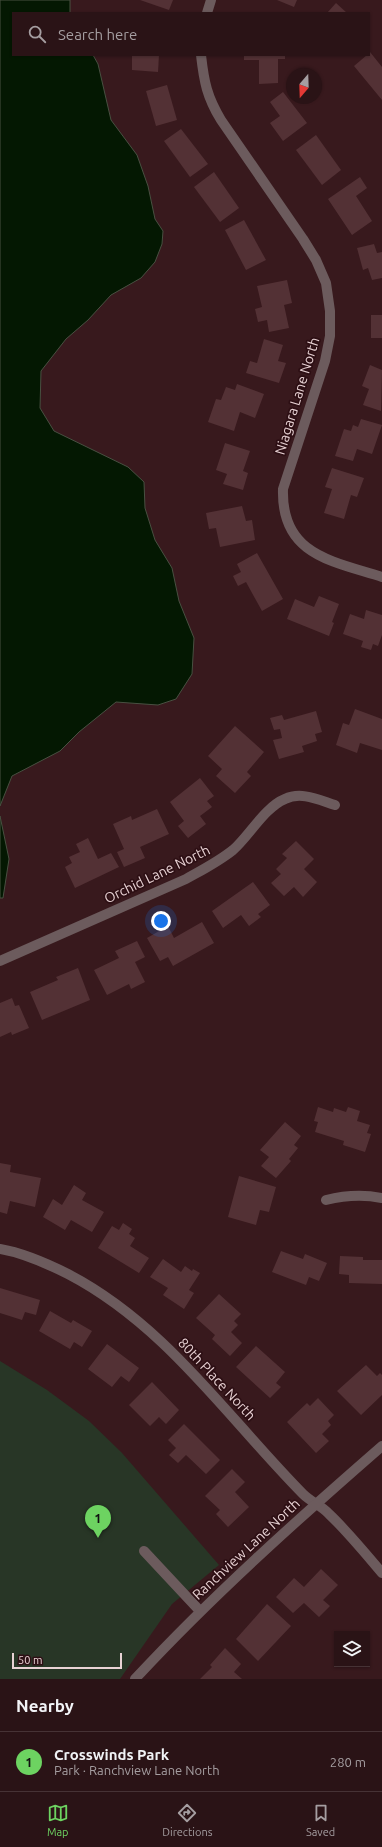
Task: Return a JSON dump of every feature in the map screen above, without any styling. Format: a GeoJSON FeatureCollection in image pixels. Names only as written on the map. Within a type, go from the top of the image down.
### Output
{"type":"FeatureCollection","features":[{"type":"Feature","properties":{"kind":"street"},"geometry":{"type":"LineString","coordinates":[[207,12],[211,0]]}},
{"type":"Feature","properties":{"kind":"street","name":"Niagara Lane North"},"geometry":{"type":"LineString","coordinates":[[201,56],[203,78],[209,100],[221,120],[304,239],[316,260],[326,284],[330,311],[330,336],[325,361],[283,489],[283,504],[287,521],[299,541],[319,556],[382,577]]}},
{"type":"Feature","properties":{"kind":"street","name":"Orchid Lane North"},"geometry":{"type":"LineString","coordinates":[[0,961],[186,879],[212,865],[233,850],[269,810],[285,799],[302,795],[335,805]]}},
{"type":"Feature","properties":{"kind":"street"},"geometry":{"type":"LineString","coordinates":[[326,1200],[346,1195],[366,1195],[382,1198]]}},
{"type":"Feature","properties":{"kind":"street","name":"80th Place North"},"geometry":{"type":"LineString","coordinates":[[0,1249],[16,1251],[48,1263],[83,1282],[124,1309],[154,1334],[186,1365],[304,1495],[329,1513],[382,1573]]}},
{"type":"Feature","properties":{"kind":"street","name":"Ranchview Lane North"},"geometry":{"type":"LineString","coordinates":[[135,1679],[200,1612],[316,1504],[382,1446]]}},
{"type":"Feature","properties":{"kind":"street"},"geometry":{"type":"LineString","coordinates":[[144,1551],[200,1612]]}},
{"type":"Feature","properties":{"kind":"shaded area"},"geometry":{"type":"Polygon","coordinates":[[[0,0],[70,0],[70,12],[12,12],[12,56],[94,56],[98,64],[111,120],[137,155],[148,186],[155,219],[163,231],[162,244],[155,262],[141,278],[111,295],[88,320],[66,339],[41,371],[40,408],[54,431],[128,467],[144,482],[145,508],[155,540],[172,568],[179,601],[194,638],[192,674],[176,699],[158,705],[116,702],[79,732],[60,751],[12,776],[0,806],[0,0]]]}},
{"type":"Feature","properties":{"kind":"shaded area"},"geometry":{"type":"Polygon","coordinates":[[[0,816],[9,859],[3,898],[0,898],[0,816]]]}},
{"type":"Feature","properties":{"kind":"shaded area"},"geometry":{"type":"Polygon","coordinates":[[[0,1361],[47,1390],[89,1421],[122,1453],[219,1565],[172,1604],[120,1679],[0,1679],[0,1361]]]}},
{"type":"Feature","properties":{"kind":"building"},"geometry":{"type":"Polygon","coordinates":[[[140,0],[173,0],[169,10],[140,0]]]}},
{"type":"Feature","properties":{"kind":"building"},"geometry":{"type":"Polygon","coordinates":[[[277,0],[297,0],[294,7],[277,0]]]}},
{"type":"Feature","properties":{"kind":"building"},"geometry":{"type":"Polygon","coordinates":[[[336,3],[346,12],[328,12],[336,3]]]}},
{"type":"Feature","properties":{"kind":"building"},"geometry":{"type":"Polygon","coordinates":[[[370,52],[382,67],[382,100],[354,66],[366,56],[370,56],[370,52]]]}},
{"type":"Feature","properties":{"kind":"building"},"geometry":{"type":"Polygon","coordinates":[[[132,56],[159,56],[158,72],[132,70],[132,56]]]}},
{"type":"Feature","properties":{"kind":"building"},"geometry":{"type":"Polygon","coordinates":[[[244,56],[285,56],[285,59],[278,59],[278,83],[259,84],[259,60],[244,60],[244,56]]]}},
{"type":"Feature","properties":{"kind":"building"},"geometry":{"type":"Polygon","coordinates":[[[167,85],[177,120],[156,126],[146,91],[167,85]]]}},
{"type":"Feature","properties":{"kind":"building"},"geometry":{"type":"Polygon","coordinates":[[[283,92],[286,96],[286,104],[292,104],[307,123],[283,141],[270,123],[280,116],[270,102],[283,92]]]}},
{"type":"Feature","properties":{"kind":"building"},"geometry":{"type":"Polygon","coordinates":[[[181,129],[208,164],[190,177],[164,141],[181,129]]]}},
{"type":"Feature","properties":{"kind":"building"},"geometry":{"type":"Polygon","coordinates":[[[316,135],[341,170],[322,185],[296,150],[316,135]]]}},
{"type":"Feature","properties":{"kind":"building"},"geometry":{"type":"Polygon","coordinates":[[[214,172],[239,208],[220,222],[194,187],[214,172]]]}},
{"type":"Feature","properties":{"kind":"building"},"geometry":{"type":"Polygon","coordinates":[[[360,177],[367,188],[356,196],[372,221],[352,235],[328,199],[360,177]]]}},
{"type":"Feature","properties":{"kind":"building"},"geometry":{"type":"Polygon","coordinates":[[[244,220],[266,260],[246,270],[225,230],[244,220]]]}},
{"type":"Feature","properties":{"kind":"building"},"geometry":{"type":"Polygon","coordinates":[[[374,244],[377,253],[382,252],[382,278],[372,280],[368,268],[363,270],[357,248],[374,244]]]}},
{"type":"Feature","properties":{"kind":"building"},"geometry":{"type":"Polygon","coordinates":[[[287,280],[292,303],[284,305],[289,328],[269,332],[267,320],[258,322],[255,309],[262,307],[257,286],[287,280]]]}},
{"type":"Feature","properties":{"kind":"building"},"geometry":{"type":"Polygon","coordinates":[[[371,315],[382,315],[382,338],[371,338],[371,315]]]}},
{"type":"Feature","properties":{"kind":"building"},"geometry":{"type":"Polygon","coordinates":[[[264,339],[283,345],[278,361],[286,363],[279,383],[246,373],[250,361],[257,363],[264,339]]]}},
{"type":"Feature","properties":{"kind":"building"},"geometry":{"type":"Polygon","coordinates":[[[370,365],[382,370],[381,411],[363,405],[369,389],[362,386],[370,365]]]}},
{"type":"Feature","properties":{"kind":"building"},"geometry":{"type":"Polygon","coordinates":[[[237,384],[264,394],[255,418],[240,412],[234,431],[208,422],[216,399],[221,400],[226,387],[235,390],[237,384]]]}},
{"type":"Feature","properties":{"kind":"building"},"geometry":{"type":"Polygon","coordinates":[[[361,419],[382,425],[372,454],[357,449],[353,461],[335,456],[344,429],[351,431],[353,425],[358,427],[361,419]]]}},
{"type":"Feature","properties":{"kind":"building"},"geometry":{"type":"Polygon","coordinates":[[[225,443],[250,451],[243,471],[248,473],[243,490],[223,484],[227,474],[216,470],[225,443]]]}},
{"type":"Feature","properties":{"kind":"building"},"geometry":{"type":"Polygon","coordinates":[[[332,468],[364,478],[357,497],[351,495],[344,519],[324,513],[332,489],[325,487],[332,468]]]}},
{"type":"Feature","properties":{"kind":"building"},"geometry":{"type":"Polygon","coordinates":[[[242,506],[246,521],[252,520],[255,540],[220,547],[216,528],[209,529],[206,513],[242,506]]]}},
{"type":"Feature","properties":{"kind":"building"},"geometry":{"type":"Polygon","coordinates":[[[257,553],[283,599],[262,611],[246,582],[238,586],[233,576],[241,572],[237,564],[257,553]]]}},
{"type":"Feature","properties":{"kind":"building"},"geometry":{"type":"Polygon","coordinates":[[[319,596],[339,604],[332,622],[334,623],[329,636],[287,619],[295,599],[314,607],[319,596]]]}},
{"type":"Feature","properties":{"kind":"building"},"geometry":{"type":"Polygon","coordinates":[[[366,610],[382,615],[382,635],[378,646],[373,644],[371,650],[361,647],[363,641],[343,634],[350,614],[364,619],[366,610]]]}},
{"type":"Feature","properties":{"kind":"building"},"geometry":{"type":"Polygon","coordinates":[[[355,709],[382,719],[382,750],[360,743],[357,753],[336,745],[343,723],[349,725],[355,709]]]}},
{"type":"Feature","properties":{"kind":"building"},"geometry":{"type":"Polygon","coordinates":[[[316,711],[322,732],[315,734],[317,741],[302,746],[304,752],[279,759],[273,740],[282,738],[280,729],[274,730],[270,718],[282,715],[284,720],[316,711]]]}},
{"type":"Feature","properties":{"kind":"building"},"geometry":{"type":"Polygon","coordinates":[[[235,726],[264,752],[247,772],[251,776],[235,793],[216,776],[222,769],[208,756],[235,726]]]}},
{"type":"Feature","properties":{"kind":"building"},"geometry":{"type":"Polygon","coordinates":[[[200,778],[214,796],[207,801],[212,807],[200,816],[206,824],[188,838],[178,826],[184,821],[170,802],[200,778]]]}},
{"type":"Feature","properties":{"kind":"building"},"geometry":{"type":"Polygon","coordinates":[[[157,809],[169,834],[140,847],[145,858],[124,867],[117,852],[124,849],[113,824],[131,816],[132,820],[157,809]]]}},
{"type":"Feature","properties":{"kind":"building"},"geometry":{"type":"Polygon","coordinates":[[[88,838],[98,859],[111,853],[119,867],[75,888],[65,867],[72,863],[69,857],[80,852],[76,844],[88,838]]]}},
{"type":"Feature","properties":{"kind":"building"},"geometry":{"type":"Polygon","coordinates":[[[296,841],[314,859],[304,869],[317,882],[303,897],[294,887],[284,896],[271,883],[281,874],[276,869],[287,858],[282,854],[296,841]]]}},
{"type":"Feature","properties":{"kind":"building"},"geometry":{"type":"Polygon","coordinates":[[[253,882],[270,905],[258,914],[261,917],[249,926],[241,915],[223,928],[212,911],[253,882]]]}},
{"type":"Feature","properties":{"kind":"building"},"geometry":{"type":"Polygon","coordinates":[[[202,922],[214,943],[173,966],[168,957],[160,961],[147,938],[168,926],[174,938],[202,922]]]}},
{"type":"Feature","properties":{"kind":"building"},"geometry":{"type":"Polygon","coordinates":[[[137,941],[145,957],[135,962],[145,982],[131,989],[129,984],[107,995],[94,970],[119,958],[115,951],[137,941]]]}},
{"type":"Feature","properties":{"kind":"building"},"geometry":{"type":"Polygon","coordinates":[[[78,968],[90,1000],[42,1020],[30,992],[58,980],[56,977],[78,968]]]}},
{"type":"Feature","properties":{"kind":"building"},"geometry":{"type":"Polygon","coordinates":[[[12,998],[15,1006],[19,1005],[29,1028],[12,1035],[11,1032],[0,1037],[0,1003],[12,998]]]}},
{"type":"Feature","properties":{"kind":"building"},"geometry":{"type":"Polygon","coordinates":[[[318,1107],[333,1112],[334,1108],[346,1112],[348,1107],[360,1111],[357,1121],[370,1125],[367,1133],[371,1134],[365,1152],[343,1145],[344,1141],[315,1132],[318,1122],[314,1121],[318,1107]]]}},
{"type":"Feature","properties":{"kind":"building"},"geometry":{"type":"Polygon","coordinates":[[[285,1122],[301,1136],[294,1145],[298,1148],[289,1159],[291,1161],[276,1178],[261,1166],[269,1157],[260,1150],[285,1122]]]}},
{"type":"Feature","properties":{"kind":"building"},"geometry":{"type":"Polygon","coordinates":[[[0,1163],[11,1165],[10,1172],[41,1178],[35,1207],[10,1201],[7,1214],[0,1212],[0,1163]]]}},
{"type":"Feature","properties":{"kind":"building"},"geometry":{"type":"Polygon","coordinates":[[[239,1176],[276,1187],[269,1212],[260,1210],[256,1225],[228,1217],[239,1176]]]}},
{"type":"Feature","properties":{"kind":"building"},"geometry":{"type":"Polygon","coordinates":[[[74,1185],[86,1193],[82,1200],[104,1212],[92,1232],[71,1220],[65,1230],[43,1217],[53,1199],[62,1205],[74,1185]]]}},
{"type":"Feature","properties":{"kind":"building"},"geometry":{"type":"Polygon","coordinates":[[[123,1223],[132,1229],[129,1234],[135,1238],[130,1246],[149,1258],[139,1273],[98,1248],[112,1226],[119,1230],[123,1223]]]}},
{"type":"Feature","properties":{"kind":"building"},"geometry":{"type":"Polygon","coordinates":[[[281,1251],[303,1259],[305,1254],[327,1263],[319,1281],[309,1277],[306,1285],[272,1272],[281,1251]]]}},
{"type":"Feature","properties":{"kind":"building"},"geometry":{"type":"Polygon","coordinates":[[[340,1256],[363,1257],[363,1260],[382,1260],[382,1284],[349,1283],[349,1275],[339,1274],[340,1256]]]}},
{"type":"Feature","properties":{"kind":"building"},"geometry":{"type":"Polygon","coordinates":[[[163,1259],[181,1272],[185,1266],[192,1271],[193,1269],[200,1273],[189,1290],[194,1293],[184,1309],[163,1295],[168,1288],[150,1277],[163,1259]]]}},
{"type":"Feature","properties":{"kind":"building"},"geometry":{"type":"Polygon","coordinates":[[[0,1288],[40,1300],[36,1315],[25,1312],[22,1320],[0,1313],[0,1288]]]}},
{"type":"Feature","properties":{"kind":"building"},"geometry":{"type":"Polygon","coordinates":[[[219,1294],[241,1314],[234,1321],[238,1325],[231,1332],[242,1343],[230,1356],[212,1339],[215,1335],[196,1318],[219,1294]]]}},
{"type":"Feature","properties":{"kind":"building"},"geometry":{"type":"Polygon","coordinates":[[[50,1311],[71,1323],[73,1320],[92,1331],[82,1347],[74,1342],[70,1349],[39,1331],[50,1311]]]}},
{"type":"Feature","properties":{"kind":"building"},"geometry":{"type":"Polygon","coordinates":[[[107,1344],[139,1368],[129,1382],[121,1376],[112,1387],[88,1369],[107,1344]]]}},
{"type":"Feature","properties":{"kind":"building"},"geometry":{"type":"Polygon","coordinates":[[[256,1346],[285,1372],[276,1383],[281,1387],[270,1398],[236,1367],[256,1346]]]}},
{"type":"Feature","properties":{"kind":"building"},"geometry":{"type":"Polygon","coordinates":[[[366,1365],[377,1376],[380,1373],[382,1375],[382,1395],[361,1415],[337,1391],[366,1365]]]}},
{"type":"Feature","properties":{"kind":"building"},"geometry":{"type":"Polygon","coordinates":[[[152,1382],[179,1410],[166,1424],[159,1417],[150,1426],[129,1405],[152,1382]]]}},
{"type":"Feature","properties":{"kind":"building"},"geometry":{"type":"Polygon","coordinates":[[[318,1398],[334,1415],[328,1421],[331,1425],[322,1434],[329,1441],[316,1453],[287,1422],[307,1403],[310,1406],[318,1398]]]}},
{"type":"Feature","properties":{"kind":"building"},"geometry":{"type":"Polygon","coordinates":[[[184,1424],[220,1460],[206,1474],[186,1455],[178,1463],[169,1455],[176,1448],[168,1440],[184,1424]]]}},
{"type":"Feature","properties":{"kind":"building"},"geometry":{"type":"Polygon","coordinates":[[[232,1469],[245,1482],[235,1492],[249,1507],[228,1527],[216,1514],[220,1510],[205,1496],[232,1469]]]}},
{"type":"Feature","properties":{"kind":"building"},"geometry":{"type":"Polygon","coordinates":[[[321,1569],[338,1585],[323,1600],[330,1606],[319,1617],[304,1603],[293,1613],[276,1597],[294,1578],[304,1587],[321,1569]]]}},
{"type":"Feature","properties":{"kind":"building"},"geometry":{"type":"Polygon","coordinates":[[[267,1604],[291,1626],[258,1661],[236,1639],[267,1604]]]}},
{"type":"Feature","properties":{"kind":"building"},"geometry":{"type":"Polygon","coordinates":[[[225,1648],[241,1664],[234,1672],[242,1679],[200,1679],[212,1667],[210,1665],[225,1648]]]}},
{"type":"Feature","properties":{"kind":"place","name":"Crosswinds Park"},"geometry":{"type":"Point","coordinates":[98,1538]}}]}
